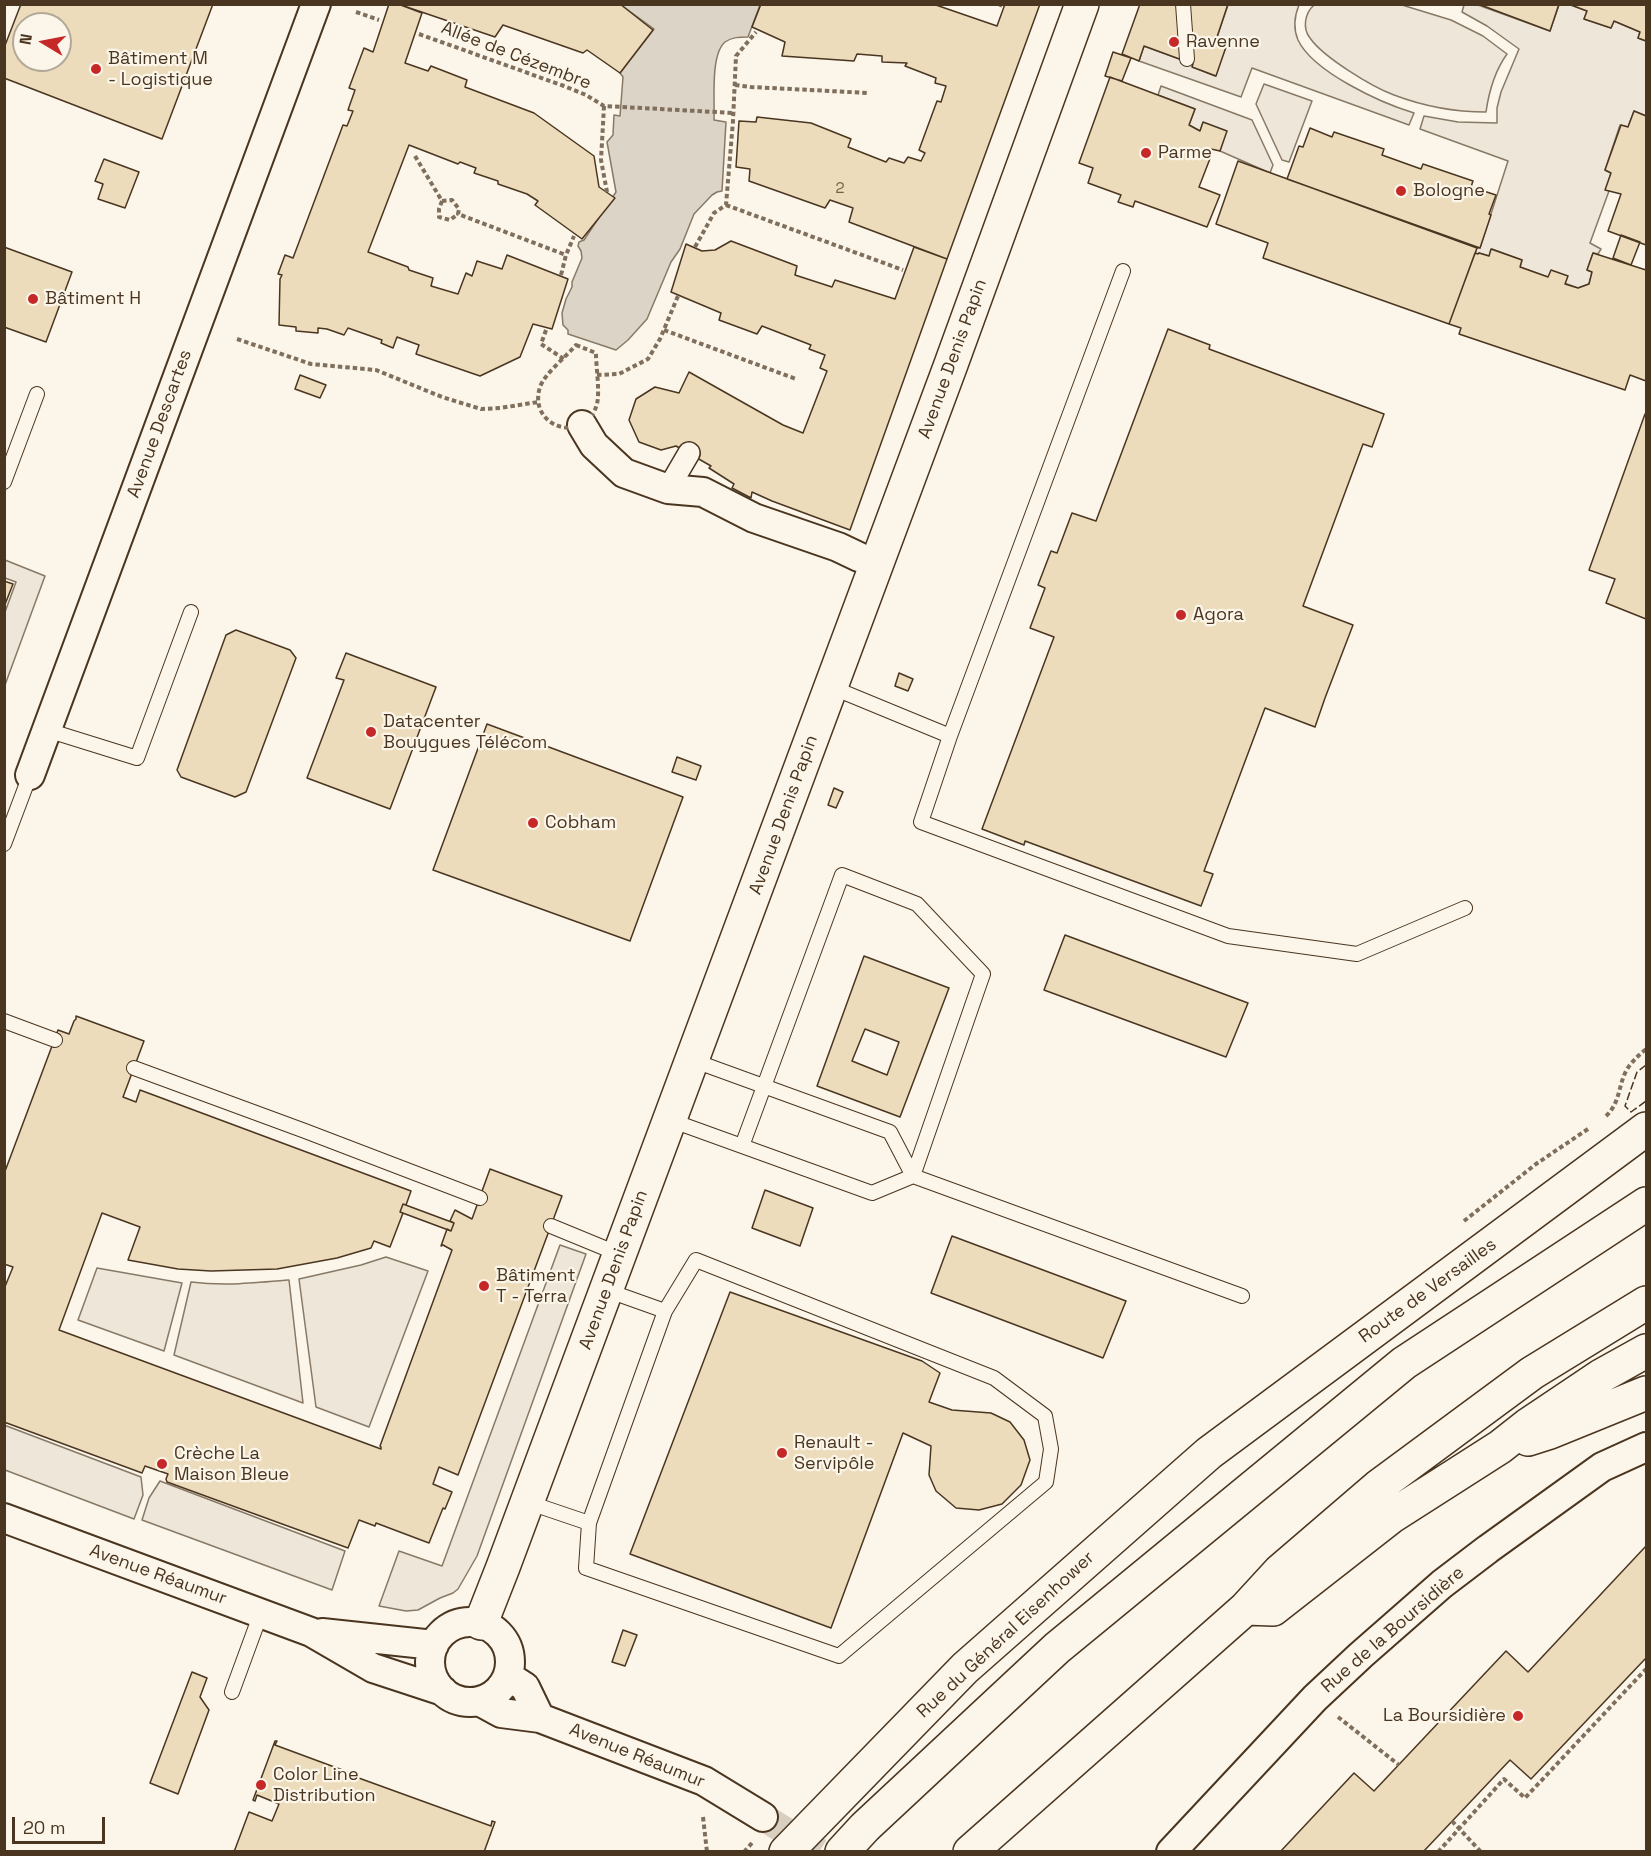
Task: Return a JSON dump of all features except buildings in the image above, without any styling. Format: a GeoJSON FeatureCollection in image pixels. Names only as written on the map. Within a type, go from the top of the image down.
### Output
{"type":"FeatureCollection","features":[{"type":"Feature","properties":{"kind":"main road","name":"Avenue Denis Papin"},"geometry":{"type":"LineString","coordinates":[[481,1623],[950,367],[1082,4]]}},
{"type":"Feature","properties":{"kind":"main road","name":"Route de Versailles"},"geometry":{"type":"LineString","coordinates":[[1209,1453],[1647,1130]]}},
{"type":"Feature","properties":{"kind":"main road"},"geometry":{"type":"LineString","coordinates":[[842,1851],[1057,1648],[1404,1362],[1647,1204]]}},
{"type":"Feature","properties":{"kind":"main road"},"geometry":{"type":"LineString","coordinates":[[970,1851],[1246,1608],[1280,1571],[1379,1486],[1532,1373],[1647,1303]]}},
{"type":"Feature","properties":{"kind":"main road"},"geometry":{"type":"LineString","coordinates":[[1246,1608],[1273,1609],[1392,1516],[1500,1447],[1583,1388],[1647,1351]]}},
{"type":"Feature","properties":{"kind":"main road"},"geometry":{"type":"LineString","coordinates":[[1500,1447],[1550,1432],[1647,1393]]}},
{"type":"Feature","properties":{"kind":"main road","name":"Rue du Général Eisenhower"},"geometry":{"type":"LineString","coordinates":[[786,1851],[965,1668],[1209,1453]]}},
{"type":"Feature","properties":{"kind":"street","name":"Avenue Descartes"},"geometry":{"type":"LineString","coordinates":[[30,775],[316,4]]}},
{"type":"Feature","properties":{"kind":"street"},"geometry":{"type":"LineString","coordinates":[[582,425],[594,445],[624,473],[668,489],[703,492],[754,518],[859,556]]}},
{"type":"Feature","properties":{"kind":"street"},"geometry":{"type":"LineString","coordinates":[[668,489],[689,453]]}},
{"type":"Feature","properties":{"kind":"street","name":"Rue de la Boursidière"},"geometry":{"type":"LineString","coordinates":[[1171,1851],[1315,1698],[1442,1584],[1488,1548],[1602,1467],[1647,1447]]}},
{"type":"Feature","properties":{"kind":"street","name":"Avenue Réaumur"},"geometry":{"type":"LineString","coordinates":[[4,1518],[311,1632],[373,1668],[443,1691]]}},
{"type":"Feature","properties":{"kind":"street"},"geometry":{"type":"LineString","coordinates":[[459,1623],[481,1623],[493,1628],[502,1638],[509,1650],[511,1663],[508,1676],[491,1696],[479,1701],[466,1702],[453,1698],[435,1681],[431,1669],[431,1657],[440,1635],[449,1628],[459,1623]]}},
{"type":"Feature","properties":{"kind":"street","name":"Avenue Réaumur"},"geometry":{"type":"LineString","coordinates":[[311,1632],[434,1645]]}},
{"type":"Feature","properties":{"kind":"street"},"geometry":{"type":"LineString","coordinates":[[508,1676],[525,1687],[540,1718]]}},
{"type":"Feature","properties":{"kind":"street","name":"Avenue Réaumur"},"geometry":{"type":"LineString","coordinates":[[479,1701],[501,1713],[540,1718],[704,1781],[763,1817]]}},
{"type":"Feature","properties":{"kind":"lane"},"geometry":{"type":"LineString","coordinates":[[1183,4],[1187,59]]}},
{"type":"Feature","properties":{"kind":"lane"},"geometry":{"type":"LineString","coordinates":[[1123,271],[950,736],[921,822],[1228,936],[1357,954],[1465,908]]}},
{"type":"Feature","properties":{"kind":"lane"},"geometry":{"type":"LineString","coordinates":[[4,482],[37,394]]}},
{"type":"Feature","properties":{"kind":"lane"},"geometry":{"type":"LineString","coordinates":[[47,730],[137,758],[190,612]]}},
{"type":"Feature","properties":{"kind":"lane"},"geometry":{"type":"LineString","coordinates":[[831,687],[950,736]]}},
{"type":"Feature","properties":{"kind":"lane","name":"Avenue Descartes"},"geometry":{"type":"LineString","coordinates":[[4,844],[30,775]]}},
{"type":"Feature","properties":{"kind":"lane"},"geometry":{"type":"LineString","coordinates":[[670,1120],[872,1194],[913,1176],[983,974],[917,904],[842,875],[742,1146]]}},
{"type":"Feature","properties":{"kind":"lane"},"geometry":{"type":"LineString","coordinates":[[4,1021],[55,1040]]}},
{"type":"Feature","properties":{"kind":"lane"},"geometry":{"type":"LineString","coordinates":[[692,1060],[890,1132],[913,1176],[1242,1296]]}},
{"type":"Feature","properties":{"kind":"lane"},"geometry":{"type":"LineString","coordinates":[[134,1068],[480,1198]]}},
{"type":"Feature","properties":{"kind":"lane"},"geometry":{"type":"LineString","coordinates":[[551,1226],[619,1254]]}},
{"type":"Feature","properties":{"kind":"lane"},"geometry":{"type":"LineString","coordinates":[[696,1260],[994,1378],[1045,1416],[1051,1449],[1046,1482],[839,1656],[586,1568],[589,1523],[665,1311],[696,1260]]}},
{"type":"Feature","properties":{"kind":"lane"},"geometry":{"type":"LineString","coordinates":[[606,1290],[665,1311]]}},
{"type":"Feature","properties":{"kind":"lane"},"geometry":{"type":"LineString","coordinates":[[527,1502],[589,1523]]}},
{"type":"Feature","properties":{"kind":"lane"},"geometry":{"type":"LineString","coordinates":[[232,1692],[261,1613]]}},
{"type":"Feature","properties":{"kind":"path"},"geometry":{"type":"LineString","coordinates":[[998,4],[1003,6]]}},
{"type":"Feature","properties":{"kind":"path"},"geometry":{"type":"LineString","coordinates":[[356,12],[379,20]]}},
{"type":"Feature","properties":{"kind":"path"},"geometry":{"type":"LineString","coordinates":[[726,205],[734,113],[736,56],[756,32]]}},
{"type":"Feature","properties":{"kind":"path","name":"Allée de Cézembre"},"geometry":{"type":"LineString","coordinates":[[419,34],[564,86],[604,106]]}},
{"type":"Feature","properties":{"kind":"path"},"geometry":{"type":"LineString","coordinates":[[735,85],[869,93]]}},
{"type":"Feature","properties":{"kind":"path"},"geometry":{"type":"LineString","coordinates":[[607,192],[601,160],[604,106],[734,113]]}},
{"type":"Feature","properties":{"kind":"path"},"geometry":{"type":"LineString","coordinates":[[415,156],[442,201]]}},
{"type":"Feature","properties":{"kind":"path"},"geometry":{"type":"LineString","coordinates":[[452,200],[459,209],[458,214],[450,220],[439,217],[442,201],[452,200]]}},
{"type":"Feature","properties":{"kind":"path"},"geometry":{"type":"LineString","coordinates":[[695,247],[714,213],[726,205]]}},
{"type":"Feature","properties":{"kind":"path"},"geometry":{"type":"LineString","coordinates":[[726,205],[903,270]]}},
{"type":"Feature","properties":{"kind":"path"},"geometry":{"type":"LineString","coordinates":[[458,214],[566,255]]}},
{"type":"Feature","properties":{"kind":"path"},"geometry":{"type":"LineString","coordinates":[[561,275],[574,236]]}},
{"type":"Feature","properties":{"kind":"path"},"geometry":{"type":"LineString","coordinates":[[597,375],[619,374],[648,359],[664,330],[678,296]]}},
{"type":"Feature","properties":{"kind":"path"},"geometry":{"type":"LineString","coordinates":[[546,330],[541,344],[564,359]]}},
{"type":"Feature","properties":{"kind":"path"},"geometry":{"type":"LineString","coordinates":[[664,330],[796,379]]}},
{"type":"Feature","properties":{"kind":"path"},"geometry":{"type":"LineString","coordinates":[[237,339],[311,364],[376,370],[442,397],[480,409],[538,402]]}},
{"type":"Feature","properties":{"kind":"path"},"geometry":{"type":"LineString","coordinates":[[576,345],[596,352],[597,375],[597,403],[588,420],[576,428],[566,428],[550,423],[541,411],[538,402],[539,390],[547,375],[576,345]]}},
{"type":"Feature","properties":{"kind":"path"},"geometry":{"type":"LineString","coordinates":[[1438,1851],[1504,1779],[1525,1798],[1647,1669]]}},
{"type":"Feature","properties":{"kind":"path"},"geometry":{"type":"LineString","coordinates":[[1315,1698],[1399,1765]]}},
{"type":"Feature","properties":{"kind":"path"},"geometry":{"type":"LineString","coordinates":[[702,1811],[707,1851]]}},
{"type":"Feature","properties":{"kind":"path"},"geometry":{"type":"LineString","coordinates":[[1452,1821],[1481,1851]]}},
{"type":"Feature","properties":{"kind":"shaded area"},"geometry":{"type":"Polygon","coordinates":[[[621,5],[760,5],[748,37],[733,38],[725,42],[717,57],[714,79],[714,120],[726,122],[722,191],[712,195],[694,214],[647,319],[616,350],[568,334],[568,330],[563,325],[562,313],[582,258],[579,242],[584,240],[616,192],[607,142],[613,135],[614,115],[620,116],[623,77],[620,73],[654,29],[621,5]]]}},
{"type":"Feature","properties":{"kind":"shaded area"},"geometry":{"type":"Polygon","coordinates":[[[1228,5],[1299,5],[1295,18],[1295,31],[1306,52],[1318,64],[1349,85],[1414,113],[1409,125],[1252,68],[1241,97],[1139,61],[1144,46],[1193,64],[1193,67],[1215,76],[1227,44],[1216,40],[1228,5]]]}},
{"type":"Feature","properties":{"kind":"shaded area"},"geometry":{"type":"Polygon","coordinates":[[[1314,5],[1402,5],[1451,20],[1483,36],[1507,54],[1493,82],[1486,112],[1451,110],[1416,102],[1394,95],[1361,78],[1336,62],[1316,46],[1310,38],[1306,30],[1306,21],[1308,12],[1314,5]]]}},
{"type":"Feature","properties":{"kind":"shaded area"},"geometry":{"type":"Polygon","coordinates":[[[1464,5],[1478,5],[1550,31],[1559,5],[1571,5],[1587,11],[1584,19],[1611,28],[1614,21],[1640,32],[1638,38],[1646,41],[1646,116],[1634,111],[1628,127],[1620,125],[1605,170],[1611,173],[1606,189],[1609,191],[1590,243],[1601,249],[1598,254],[1593,253],[1587,270],[1592,272],[1589,284],[1578,288],[1520,267],[1522,260],[1492,249],[1489,256],[1475,253],[1477,248],[1480,248],[1508,161],[1420,129],[1424,116],[1458,122],[1497,123],[1497,108],[1501,92],[1519,49],[1487,26],[1462,12],[1464,5]]]}},
{"type":"Feature","properties":{"kind":"shaded area"},"geometry":{"type":"Polygon","coordinates":[[[1264,84],[1312,101],[1289,162],[1282,160],[1256,104],[1264,84]]]}},
{"type":"Feature","properties":{"kind":"shaded area"},"geometry":{"type":"Polygon","coordinates":[[[1161,86],[1252,120],[1273,165],[1270,173],[1220,151],[1226,131],[1203,123],[1200,131],[1189,125],[1195,109],[1158,95],[1161,86]]]}},
{"type":"Feature","properties":{"kind":"shaded area"},"geometry":{"type":"Polygon","coordinates":[[[5,560],[45,576],[5,685],[5,612],[16,582],[5,578],[5,560]]]}},
{"type":"Feature","properties":{"kind":"shaded area"},"geometry":{"type":"Polygon","coordinates":[[[560,1245],[586,1254],[477,1556],[458,1589],[453,1593],[418,1610],[406,1611],[379,1606],[399,1551],[442,1566],[560,1245]]]}},
{"type":"Feature","properties":{"kind":"shaded area"},"geometry":{"type":"Polygon","coordinates":[[[386,1257],[428,1271],[369,1427],[316,1407],[299,1279],[386,1257]]]}},
{"type":"Feature","properties":{"kind":"shaded area"},"geometry":{"type":"Polygon","coordinates":[[[97,1268],[182,1283],[164,1351],[78,1320],[97,1268]]]}},
{"type":"Feature","properties":{"kind":"shaded area"},"geometry":{"type":"Polygon","coordinates":[[[289,1280],[303,1403],[174,1355],[191,1282],[228,1284],[289,1280]]]}},
{"type":"Feature","properties":{"kind":"shaded area"},"geometry":{"type":"Polygon","coordinates":[[[4,1425],[141,1477],[143,1495],[134,1519],[5,1470],[4,1425]]]}},
{"type":"Feature","properties":{"kind":"shaded area"},"geometry":{"type":"Polygon","coordinates":[[[160,1481],[345,1551],[332,1590],[142,1520],[149,1498],[160,1481]]]}},
{"type":"Feature","properties":{"kind":"tunnel"},"geometry":{"type":"LineString","coordinates":[[763,1817],[819,1852]]}},
{"type":"Feature","properties":{"kind":"fence"},"geometry":{"type":"LineString","coordinates":[[1646,1065],[1637,1072],[1625,1106],[1631,1112],[1646,1101]]}},
{"type":"Feature","properties":{"kind":"place","name":"Ravenne"},"geometry":{"type":"Point","coordinates":[1174,42]}},
{"type":"Feature","properties":{"kind":"place","name":"Bâtiment M - Logistique"},"geometry":{"type":"Point","coordinates":[96,69]}},
{"type":"Feature","properties":{"kind":"place","name":"Parme"},"geometry":{"type":"Point","coordinates":[1146,153]}},
{"type":"Feature","properties":{"kind":"place","name":"Bologne"},"geometry":{"type":"Point","coordinates":[1401,191]}},
{"type":"Feature","properties":{"kind":"place","name":"Bâtiment H"},"geometry":{"type":"Point","coordinates":[33,299]}},
{"type":"Feature","properties":{"kind":"place","name":"Agora"},"geometry":{"type":"Point","coordinates":[1181,615]}},
{"type":"Feature","properties":{"kind":"place","name":"Datacenter Bouygues Télécom"},"geometry":{"type":"Point","coordinates":[371,732]}},
{"type":"Feature","properties":{"kind":"place","name":"Cobham"},"geometry":{"type":"Point","coordinates":[533,823]}},
{"type":"Feature","properties":{"kind":"place","name":"Bâtiment T - Terra"},"geometry":{"type":"Point","coordinates":[484,1286]}},
{"type":"Feature","properties":{"kind":"place","name":"Renault - Servipôle"},"geometry":{"type":"Point","coordinates":[782,1453]}},
{"type":"Feature","properties":{"kind":"place","name":"Crèche La Maison Bleue"},"geometry":{"type":"Point","coordinates":[162,1464]}},
{"type":"Feature","properties":{"kind":"place","name":"La Boursidière"},"geometry":{"type":"Point","coordinates":[1518,1716]}},
{"type":"Feature","properties":{"kind":"place","name":"Color Line Distribution"},"geometry":{"type":"Point","coordinates":[261,1785]}}]}
